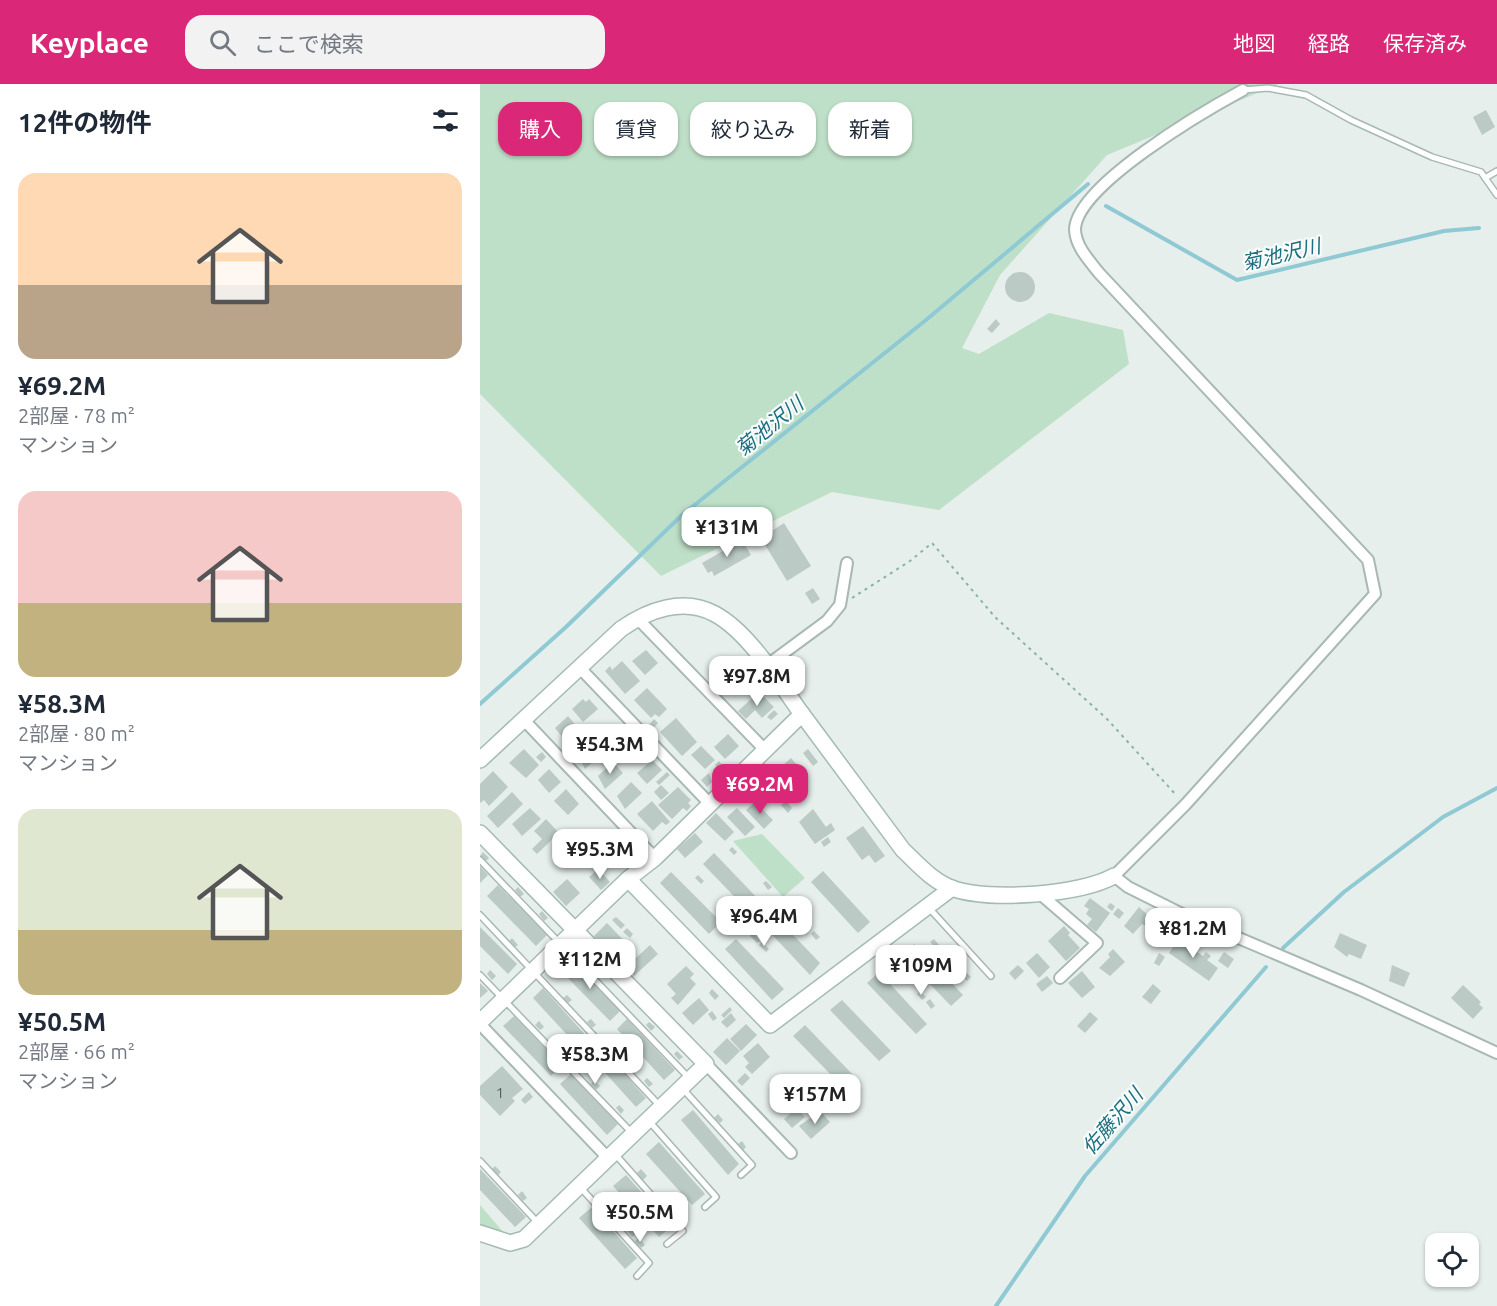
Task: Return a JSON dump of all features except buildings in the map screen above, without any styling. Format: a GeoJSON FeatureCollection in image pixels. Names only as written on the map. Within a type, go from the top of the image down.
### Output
{"type":"FeatureCollection","features":[{"type":"Feature","properties":{"kind":"street"},"geometry":{"type":"LineString","coordinates":[[480,760],[579,667],[637,618],[674,606],[705,610],[733,626],[766,666],[903,849],[930,876],[952,888],[991,897],[1039,893],[1103,882],[1114,876],[1186,804],[1375,594],[1368,560],[1099,273],[1076,243],[1075,228],[1078,213],[1093,195],[1128,164],[1194,117],[1243,90]]}},
{"type":"Feature","properties":{"kind":"street"},"geometry":{"type":"LineString","coordinates":[[766,666],[827,621],[840,605],[847,563]]}},
{"type":"Feature","properties":{"kind":"street"},"geometry":{"type":"LineString","coordinates":[[637,618],[766,751]]}},
{"type":"Feature","properties":{"kind":"street"},"geometry":{"type":"LineString","coordinates":[[579,667],[710,804]]}},
{"type":"Feature","properties":{"kind":"street"},"geometry":{"type":"LineString","coordinates":[[611,1155],[480,1023],[628,879],[655,858],[802,714]]}},
{"type":"Feature","properties":{"kind":"street"},"geometry":{"type":"LineString","coordinates":[[523,719],[655,858]]}},
{"type":"Feature","properties":{"kind":"street"},"geometry":{"type":"LineString","coordinates":[[480,833],[791,1153]]}},
{"type":"Feature","properties":{"kind":"street"},"geometry":{"type":"LineString","coordinates":[[1114,876],[1128,887],[1182,914],[1361,990],[1497,1053]]}},
{"type":"Feature","properties":{"kind":"street"},"geometry":{"type":"LineString","coordinates":[[628,879],[770,1025],[952,888]]}},
{"type":"Feature","properties":{"kind":"street"},"geometry":{"type":"LineString","coordinates":[[1039,893],[1097,943],[1060,978]]}},
{"type":"Feature","properties":{"kind":"street"},"geometry":{"type":"LineString","coordinates":[[480,1233],[510,1243],[518,1242],[540,1225],[706,1064]]}},
{"type":"Feature","properties":{"kind":"lane"},"geometry":{"type":"LineString","coordinates":[[1243,90],[1268,88],[1306,95],[1361,125],[1432,157],[1481,172],[1497,195]]}},
{"type":"Feature","properties":{"kind":"lane"},"geometry":{"type":"LineString","coordinates":[[1485,178],[1497,171]]}},
{"type":"Feature","properties":{"kind":"lane"},"geometry":{"type":"LineString","coordinates":[[480,860],[560,944],[686,1084],[752,1165],[741,1175]]}},
{"type":"Feature","properties":{"kind":"lane"},"geometry":{"type":"LineString","coordinates":[[928,907],[991,976]]}},
{"type":"Feature","properties":{"kind":"lane"},"geometry":{"type":"LineString","coordinates":[[480,915],[661,1107]]}},
{"type":"Feature","properties":{"kind":"lane"},"geometry":{"type":"LineString","coordinates":[[480,975],[633,1134]]}},
{"type":"Feature","properties":{"kind":"lane"},"geometry":{"type":"LineString","coordinates":[[648,1120],[716,1197],[705,1207]]}},
{"type":"Feature","properties":{"kind":"lane"},"geometry":{"type":"LineString","coordinates":[[611,1155],[683,1231],[667,1244]]}},
{"type":"Feature","properties":{"kind":"lane"},"geometry":{"type":"LineString","coordinates":[[480,1161],[540,1225]]}},
{"type":"Feature","properties":{"kind":"lane"},"geometry":{"type":"LineString","coordinates":[[579,1186],[649,1263],[637,1276]]}},
{"type":"Feature","properties":{"kind":"path"},"geometry":{"type":"LineString","coordinates":[[840,605],[910,561],[932,543],[995,617],[1107,719],[1161,781],[1186,804]]}},
{"type":"Feature","properties":{"kind":"green space"},"geometry":{"type":"Polygon","coordinates":[[[480,84],[1279,84],[1107,155],[1000,275],[962,348],[979,354],[1049,313],[1123,330],[1129,364],[939,510],[832,492],[661,576],[480,394],[480,84]]]}},
{"type":"Feature","properties":{"kind":"green space"},"geometry":{"type":"Polygon","coordinates":[[[762,834],[805,878],[783,897],[733,841],[762,834]]]}},
{"type":"Feature","properties":{"kind":"green space"},"geometry":{"type":"Polygon","coordinates":[[[480,1205],[505,1234],[480,1224],[480,1205]]]}},
{"type":"Feature","properties":{"kind":"waterway","name":"菊池沢川"},"geometry":{"type":"LineString","coordinates":[[480,704],[566,627],[682,515],[926,320],[1088,184]]}},
{"type":"Feature","properties":{"kind":"waterway","name":"菊池沢川"},"geometry":{"type":"LineString","coordinates":[[1106,206],[1237,280],[1444,231],[1479,228]]}},
{"type":"Feature","properties":{"kind":"waterway","name":"佐藤沢川"},"geometry":{"type":"LineString","coordinates":[[1283,948],[1344,892],[1443,817],[1497,788]]}},
{"type":"Feature","properties":{"kind":"waterway","name":"佐藤沢川"},"geometry":{"type":"LineString","coordinates":[[996,1306],[1085,1176],[1266,967]]}}]}
